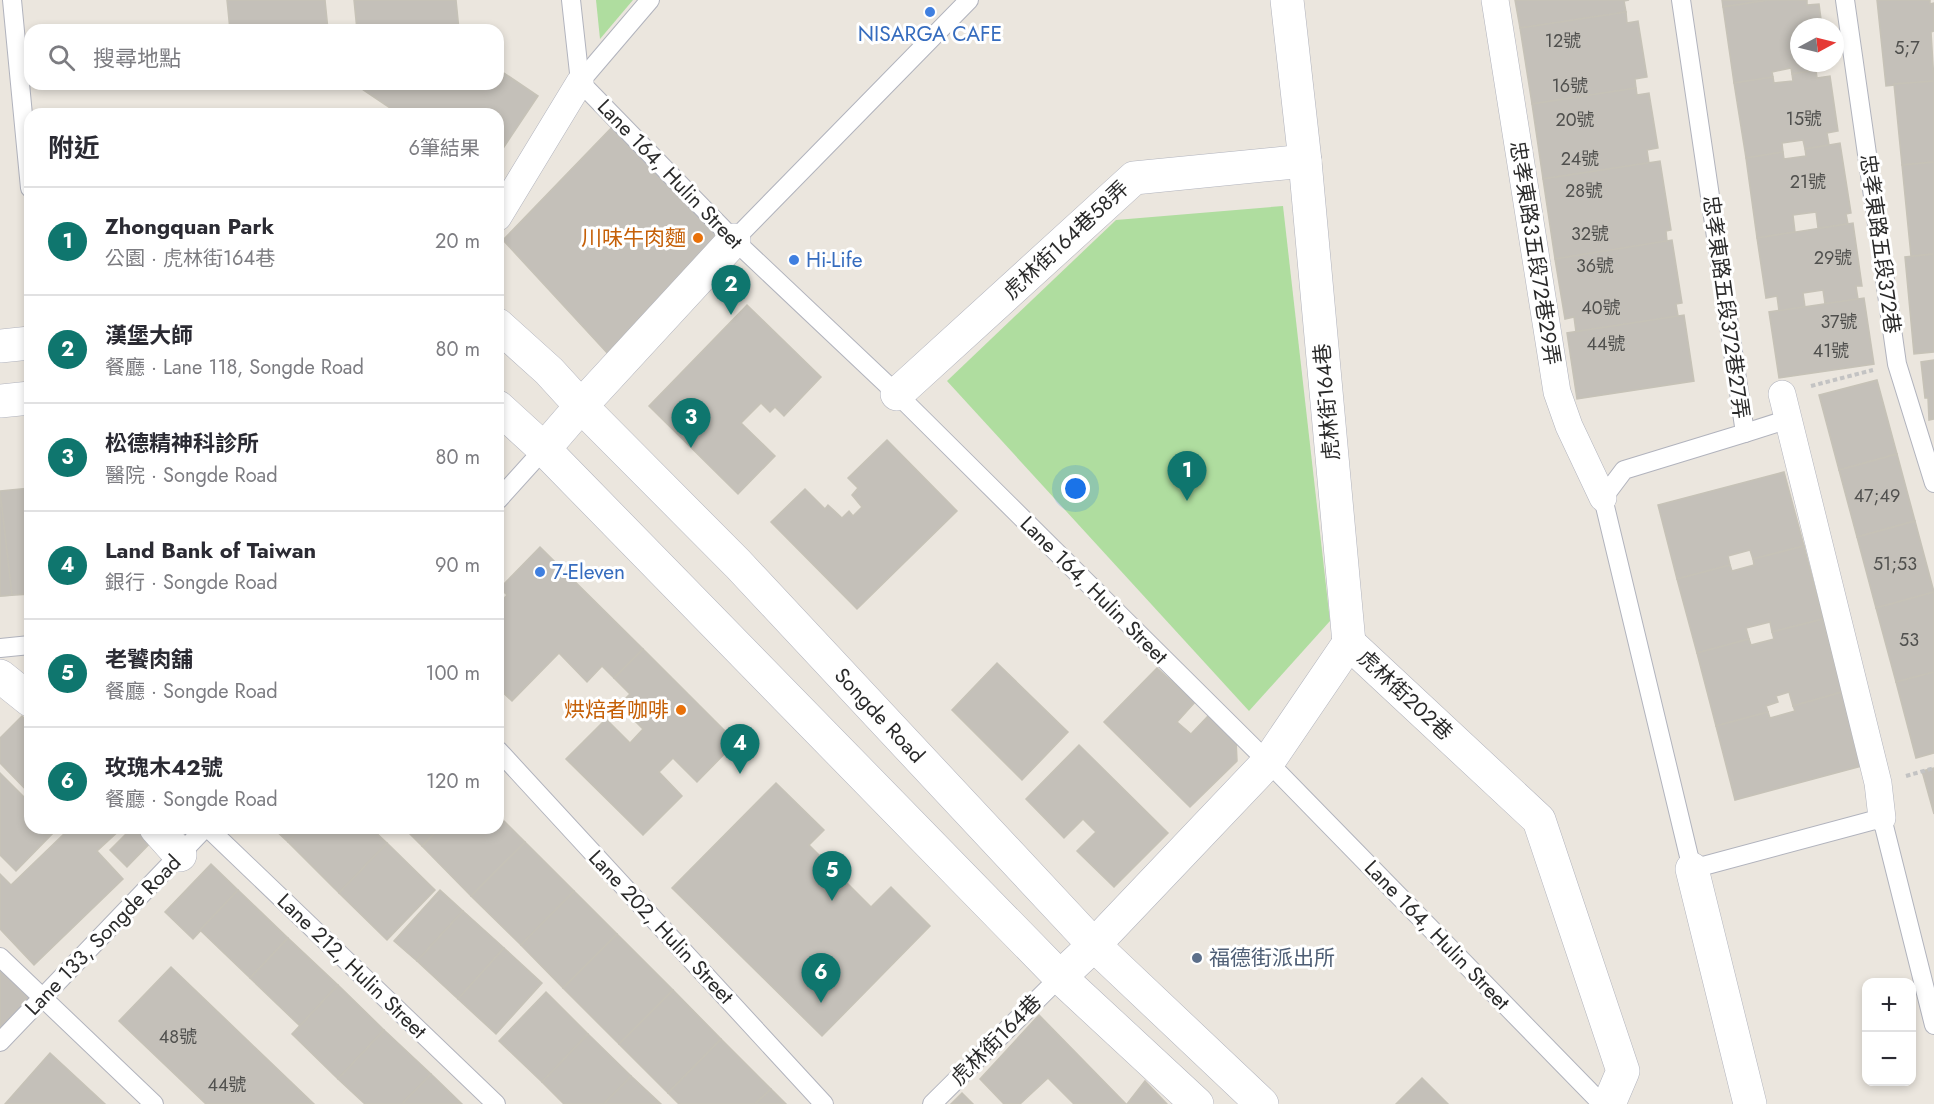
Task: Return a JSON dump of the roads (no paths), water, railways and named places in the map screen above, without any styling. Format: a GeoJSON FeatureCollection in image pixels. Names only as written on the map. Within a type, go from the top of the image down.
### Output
{"type":"FeatureCollection","features":[{"type":"Feature","properties":{"kind":"street","name":"虎林街164巷"},"geometry":{"type":"LineString","coordinates":[[1287,0],[1305,161],[1349,643]]}},
{"type":"Feature","properties":{"kind":"street","name":"忠孝東路3五段72巷29弄"},"geometry":{"type":"LineString","coordinates":[[1494,0],[1557,392],[1569,426],[1603,498]]}},
{"type":"Feature","properties":{"kind":"street"},"geometry":{"type":"LineString","coordinates":[[504,207],[580,82]]}},
{"type":"Feature","properties":{"kind":"street","name":"虎林街164巷58弄"},"geometry":{"type":"LineString","coordinates":[[897,394],[1134,178],[1305,161]]}},
{"type":"Feature","properties":{"kind":"street"},"geometry":{"type":"LineString","coordinates":[[544,449],[734,240]]}},
{"type":"Feature","properties":{"kind":"street","name":"Songde Road"},"geometry":{"type":"LineString","coordinates":[[504,330],[549,371],[738,564],[1094,945],[1262,1104]]}},
{"type":"Feature","properties":{"kind":"street"},"geometry":{"type":"LineString","coordinates":[[0,346],[24,344]]}},
{"type":"Feature","properties":{"kind":"street"},"geometry":{"type":"LineString","coordinates":[[0,401],[24,399]]}},
{"type":"Feature","properties":{"kind":"street"},"geometry":{"type":"LineString","coordinates":[[1785,406],[1878,783],[1882,818]]}},
{"type":"Feature","properties":{"kind":"street"},"geometry":{"type":"LineString","coordinates":[[504,412],[544,449],[1060,977],[1197,1104]]}},
{"type":"Feature","properties":{"kind":"street","name":"虎林街202巷"},"geometry":{"type":"LineString","coordinates":[[1060,977],[1094,945],[1268,762],[1349,643],[1539,820],[1623,1071],[1609,1104]]}},
{"type":"Feature","properties":{"kind":"street"},"geometry":{"type":"LineString","coordinates":[[0,676],[24,695]]}},
{"type":"Feature","properties":{"kind":"street"},"geometry":{"type":"LineString","coordinates":[[161,834],[180,855]]}},
{"type":"Feature","properties":{"kind":"street"},"geometry":{"type":"LineString","coordinates":[[1692,869],[1750,1104]]}},
{"type":"Feature","properties":{"kind":"lane"},"geometry":{"type":"LineString","coordinates":[[12,0],[24,125]]}},
{"type":"Feature","properties":{"kind":"lane"},"geometry":{"type":"LineString","coordinates":[[571,0],[580,82]]}},
{"type":"Feature","properties":{"kind":"lane"},"geometry":{"type":"LineString","coordinates":[[580,82],[650,0]]}},
{"type":"Feature","properties":{"kind":"lane"},"geometry":{"type":"LineString","coordinates":[[734,240],[969,0]]}},
{"type":"Feature","properties":{"kind":"lane","name":"忠孝東路五段372巷27弄"},"geometry":{"type":"LineString","coordinates":[[1603,498],[1624,470],[1745,433],[1681,0]]}},
{"type":"Feature","properties":{"kind":"lane","name":"忠孝東路五段372巷"},"geometry":{"type":"LineString","coordinates":[[1845,0],[1897,364],[1934,483]]}},
{"type":"Feature","properties":{"kind":"lane","name":"Lane 164, Hulin Street"},"geometry":{"type":"LineString","coordinates":[[580,82],[734,240],[897,394],[1268,762],[1602,1104]]}},
{"type":"Feature","properties":{"kind":"lane"},"geometry":{"type":"LineString","coordinates":[[1745,433],[1785,406]]}},
{"type":"Feature","properties":{"kind":"lane"},"geometry":{"type":"LineString","coordinates":[[504,493],[544,449]]}},
{"type":"Feature","properties":{"kind":"lane"},"geometry":{"type":"LineString","coordinates":[[1603,498],[1692,869],[1882,818],[1934,1025]]}},
{"type":"Feature","properties":{"kind":"lane"},"geometry":{"type":"LineString","coordinates":[[0,648],[24,646]]}},
{"type":"Feature","properties":{"kind":"lane","name":"Lane 202, Hulin Street"},"geometry":{"type":"LineString","coordinates":[[504,757],[824,1104]]}},
{"type":"Feature","properties":{"kind":"lane","name":"Lane 133, Songde Road"},"geometry":{"type":"LineString","coordinates":[[0,1042],[201,834]]}},
{"type":"Feature","properties":{"kind":"lane","name":"Lane 212, Hulin Street"},"geometry":{"type":"LineString","coordinates":[[213,834],[496,1104]]}},
{"type":"Feature","properties":{"kind":"lane"},"geometry":{"type":"LineString","coordinates":[[0,957],[154,1104]]}},
{"type":"Feature","properties":{"kind":"lane","name":"虎林街164巷"},"geometry":{"type":"LineString","coordinates":[[932,1104],[1060,977]]}},
{"type":"Feature","properties":{"kind":"place","name":"NISARGA CAFE"},"geometry":{"type":"Point","coordinates":[930,12]}},
{"type":"Feature","properties":{"kind":"place","name":"川味牛肉麵"},"geometry":{"type":"Point","coordinates":[698,238]}},
{"type":"Feature","properties":{"kind":"place","name":"Hi-Life"},"geometry":{"type":"Point","coordinates":[794,260]}},
{"type":"Feature","properties":{"kind":"place","name":"漢堡大師"},"geometry":{"type":"Point","coordinates":[731,315]}},
{"type":"Feature","properties":{"kind":"place","name":"松德精神科診所"},"geometry":{"type":"Point","coordinates":[691,448]}},
{"type":"Feature","properties":{"kind":"place","name":"Zhongquan Park"},"geometry":{"type":"Point","coordinates":[1187,501]}},
{"type":"Feature","properties":{"kind":"place","name":"7-Eleven"},"geometry":{"type":"Point","coordinates":[540,572]}},
{"type":"Feature","properties":{"kind":"place","name":"烘焙者咖啡"},"geometry":{"type":"Point","coordinates":[681,710]}},
{"type":"Feature","properties":{"kind":"place","name":"Land Bank of Taiwan"},"geometry":{"type":"Point","coordinates":[740,774]}},
{"type":"Feature","properties":{"kind":"place","name":"老饕肉舖"},"geometry":{"type":"Point","coordinates":[832,901]}},
{"type":"Feature","properties":{"kind":"place","name":"福德街派出所"},"geometry":{"type":"Point","coordinates":[1197,958]}},
{"type":"Feature","properties":{"kind":"place","name":"玫瑰木42號"},"geometry":{"type":"Point","coordinates":[821,1003]}}]}
